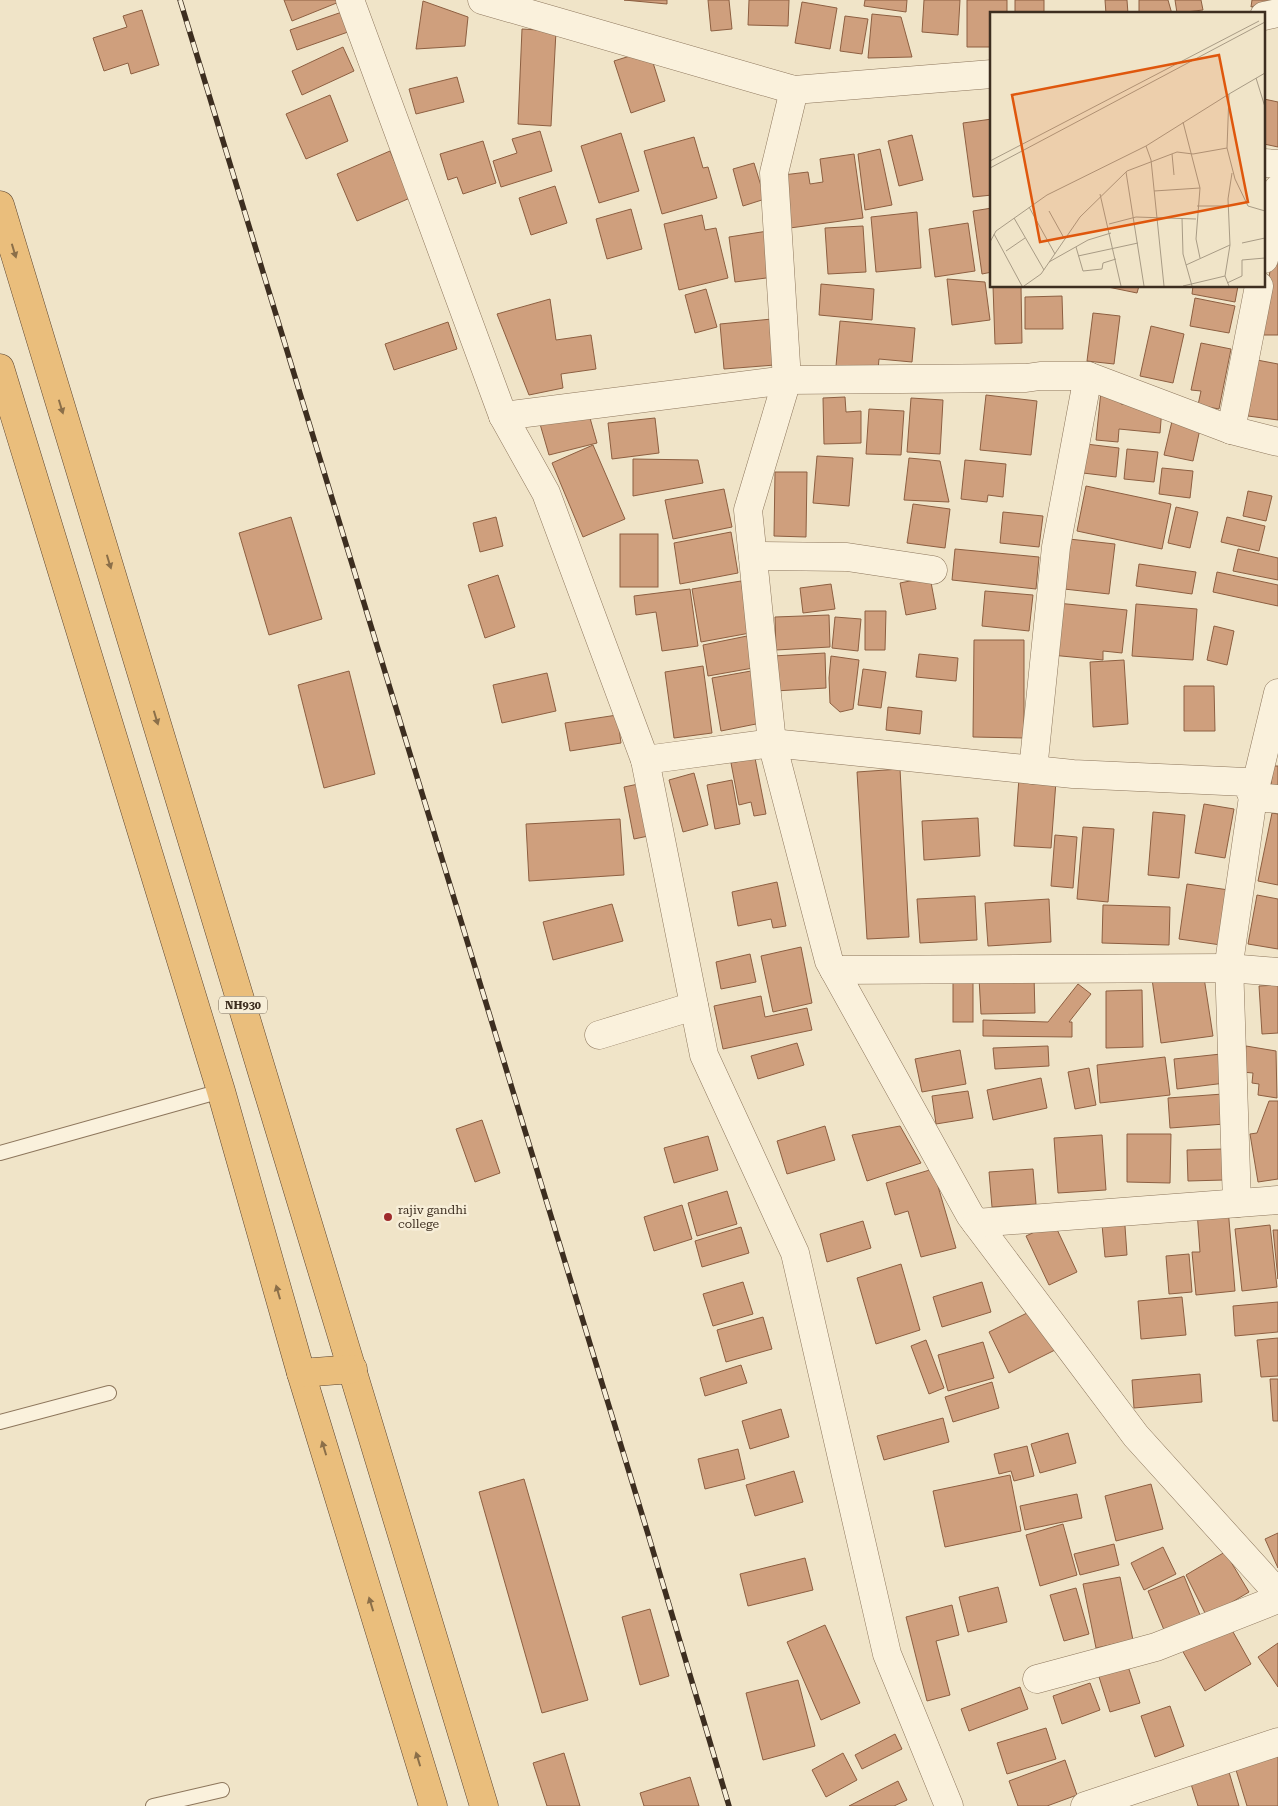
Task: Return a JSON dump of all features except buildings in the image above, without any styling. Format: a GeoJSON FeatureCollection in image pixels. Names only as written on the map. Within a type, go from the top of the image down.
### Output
{"type":"FeatureCollection","features":[{"type":"Feature","properties":{"kind":"highway","name":"NH930"},"geometry":{"type":"LineString","coordinates":[[0,204],[484,1806]]}},
{"type":"Feature","properties":{"kind":"highway"},"geometry":{"type":"LineString","coordinates":[[0,368],[220,1091],[301,1373],[432,1806]]}},
{"type":"Feature","properties":{"kind":"highway"},"geometry":{"type":"LineString","coordinates":[[301,1373],[353,1369]]}},
{"type":"Feature","properties":{"kind":"street"},"geometry":{"type":"LineString","coordinates":[[350,0],[503,416],[546,493],[645,760],[704,1055],[795,1253],[887,1654],[949,1806]]}},
{"type":"Feature","properties":{"kind":"street"},"geometry":{"type":"LineString","coordinates":[[482,0],[794,90],[990,75]]}},
{"type":"Feature","properties":{"kind":"street"},"geometry":{"type":"LineString","coordinates":[[794,90],[774,173],[787,380],[748,510],[772,743],[829,961],[976,1223],[1136,1436],[1278,1593]]}},
{"type":"Feature","properties":{"kind":"street"},"geometry":{"type":"LineString","coordinates":[[1266,249],[1278,189]]}},
{"type":"Feature","properties":{"kind":"street"},"geometry":{"type":"LineString","coordinates":[[1231,430],[1259,288]]}},
{"type":"Feature","properties":{"kind":"street"},"geometry":{"type":"LineString","coordinates":[[503,416],[787,380],[1088,376],[1231,430],[1278,442]]}},
{"type":"Feature","properties":{"kind":"street"},"geometry":{"type":"LineString","coordinates":[[1033,770],[1056,547],[1088,376]]}},
{"type":"Feature","properties":{"kind":"street"},"geometry":{"type":"LineString","coordinates":[[752,556],[847,557],[933,570]]}},
{"type":"Feature","properties":{"kind":"street"},"geometry":{"type":"LineString","coordinates":[[1237,1203],[1228,968],[1265,798],[1278,693]]}},
{"type":"Feature","properties":{"kind":"street"},"geometry":{"type":"LineString","coordinates":[[645,760],[772,743],[1073,774],[1246,782],[1265,798]]}},
{"type":"Feature","properties":{"kind":"street"},"geometry":{"type":"LineString","coordinates":[[834,970],[1228,968],[1278,972]]}},
{"type":"Feature","properties":{"kind":"street"},"geometry":{"type":"LineString","coordinates":[[599,1035],[694,1006]]}},
{"type":"Feature","properties":{"kind":"street"},"geometry":{"type":"LineString","coordinates":[[976,1223],[1278,1200]]}},
{"type":"Feature","properties":{"kind":"street"},"geometry":{"type":"LineString","coordinates":[[1037,1679],[1156,1647],[1278,1599]]}},
{"type":"Feature","properties":{"kind":"street"},"geometry":{"type":"LineString","coordinates":[[1085,1806],[1278,1742]]}},
{"type":"Feature","properties":{"kind":"lane"},"geometry":{"type":"LineString","coordinates":[[0,1153],[220,1091]]}},
{"type":"Feature","properties":{"kind":"lane"},"geometry":{"type":"LineString","coordinates":[[0,1422],[109,1393]]}},
{"type":"Feature","properties":{"kind":"lane"},"geometry":{"type":"LineString","coordinates":[[153,1806],[222,1790]]}},
{"type":"Feature","properties":{"kind":"railway"},"geometry":{"type":"LineString","coordinates":[[180,0],[648,1534],[729,1806]]}},
{"type":"Feature","properties":{"kind":"place","name":"rajiv gandhi college"},"geometry":{"type":"Point","coordinates":[388,1217]}}]}
